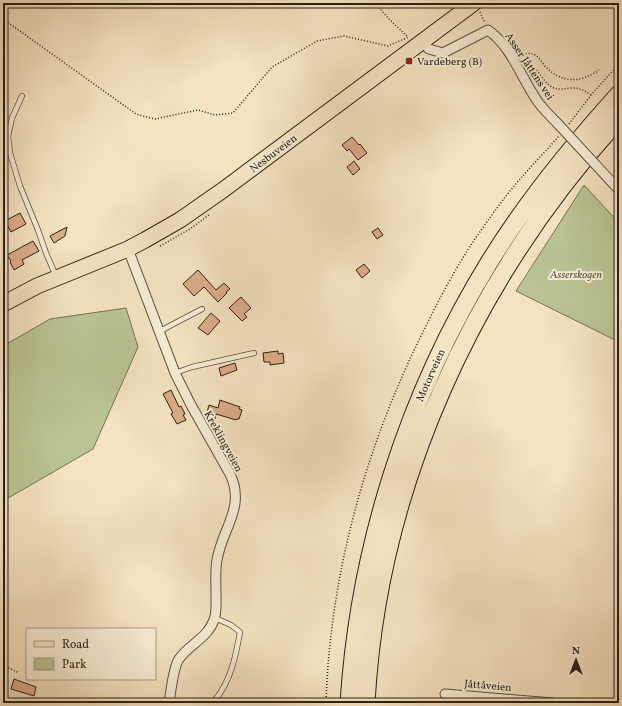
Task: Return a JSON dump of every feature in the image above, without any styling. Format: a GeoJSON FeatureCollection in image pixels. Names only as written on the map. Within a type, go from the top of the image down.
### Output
{"type":"FeatureCollection","features":[{"type":"Feature","properties":{"kind":"highway","name":"Motorveien"},"geometry":{"type":"LineString","coordinates":[[349,703],[352,663],[357,627],[371,550],[394,467],[427,380],[462,309],[506,236],[559,164],[619,94]]}},
{"type":"Feature","properties":{"kind":"highway","name":"Motorveien"},"geometry":{"type":"LineString","coordinates":[[366,703],[370,658],[377,608],[393,533],[410,473],[441,391],[478,316],[520,246],[575,171],[619,119]]}},
{"type":"Feature","properties":{"kind":"main road","name":"Nesbuveien"},"geometry":{"type":"LineString","coordinates":[[3,304],[37,286],[128,249],[167,228],[223,190],[422,42],[477,7]]}},
{"type":"Feature","properties":{"kind":"street","name":"Asser Jåttens vei"},"geometry":{"type":"LineString","coordinates":[[422,42],[429,49],[443,53],[488,30],[495,35],[513,60],[538,102],[558,126],[619,190]]}},
{"type":"Feature","properties":{"kind":"street","name":"Kreklingveien"},"geometry":{"type":"LineString","coordinates":[[128,249],[175,373],[234,484],[235,502],[233,514],[217,560],[215,618]]}},
{"type":"Feature","properties":{"kind":"street"},"geometry":{"type":"LineString","coordinates":[[169,703],[178,660],[200,639],[212,625],[215,618]]}},
{"type":"Feature","properties":{"kind":"street","name":"Jåttåveien"},"geometry":{"type":"LineString","coordinates":[[445,694],[553,703]]}},
{"type":"Feature","properties":{"kind":"lane"},"geometry":{"type":"LineString","coordinates":[[22,96],[12,118],[8,136],[10,152],[20,186],[57,278]]}},
{"type":"Feature","properties":{"kind":"lane"},"geometry":{"type":"LineString","coordinates":[[160,331],[202,309]]}},
{"type":"Feature","properties":{"kind":"lane"},"geometry":{"type":"LineString","coordinates":[[175,373],[192,367],[254,353]]}},
{"type":"Feature","properties":{"kind":"lane"},"geometry":{"type":"LineString","coordinates":[[215,618],[232,625],[240,632],[229,676],[216,700]]}},
{"type":"Feature","properties":{"kind":"path"},"geometry":{"type":"LineString","coordinates":[[3,19],[136,114],[155,119],[198,110],[215,115],[233,112],[272,67],[317,41],[344,36],[388,46],[408,37],[375,3]]}},
{"type":"Feature","properties":{"kind":"path"},"geometry":{"type":"LineString","coordinates":[[477,7],[488,30]]}},
{"type":"Feature","properties":{"kind":"path"},"geometry":{"type":"LineString","coordinates":[[513,60],[522,55],[535,55],[554,75],[562,79],[570,80],[590,76],[599,70]]}},
{"type":"Feature","properties":{"kind":"path"},"geometry":{"type":"LineString","coordinates":[[599,85],[619,64]]}},
{"type":"Feature","properties":{"kind":"path"},"geometry":{"type":"LineString","coordinates":[[518,69],[525,66],[531,66],[544,82],[550,86],[562,90],[577,88],[591,95]]}},
{"type":"Feature","properties":{"kind":"path"},"geometry":{"type":"LineString","coordinates":[[3,665],[19,673]]}},
{"type":"Feature","properties":{"kind":"green space","name":"Asserskogen"},"geometry":{"type":"Polygon","coordinates":[[[584,185],[619,223],[619,334],[615,340],[516,291],[584,185]]]}},
{"type":"Feature","properties":{"kind":"green space"},"geometry":{"type":"Polygon","coordinates":[[[126,308],[138,347],[93,449],[3,501],[3,346],[50,319],[126,308]]]}},
{"type":"Feature","properties":{"kind":"building"},"geometry":{"type":"Polygon","coordinates":[[[352,137],[367,153],[358,160],[349,149],[347,151],[342,145],[352,137]]]}},
{"type":"Feature","properties":{"kind":"building"},"geometry":{"type":"Polygon","coordinates":[[[354,161],[360,169],[353,175],[347,167],[354,161]]]}},
{"type":"Feature","properties":{"kind":"building"},"geometry":{"type":"Polygon","coordinates":[[[20,213],[26,224],[11,232],[5,221],[20,213]]]}},
{"type":"Feature","properties":{"kind":"building"},"geometry":{"type":"Polygon","coordinates":[[[67,227],[65,236],[54,243],[50,236],[67,227]]]}},
{"type":"Feature","properties":{"kind":"building"},"geometry":{"type":"Polygon","coordinates":[[[378,228],[383,235],[377,239],[372,232],[378,228]]]}},
{"type":"Feature","properties":{"kind":"building"},"geometry":{"type":"Polygon","coordinates":[[[33,241],[39,251],[22,260],[24,264],[14,270],[7,255],[33,241]]]}},
{"type":"Feature","properties":{"kind":"building"},"geometry":{"type":"Polygon","coordinates":[[[364,264],[370,271],[362,278],[356,270],[364,264]]]}},
{"type":"Feature","properties":{"kind":"building"},"geometry":{"type":"Polygon","coordinates":[[[198,270],[216,290],[224,283],[230,289],[218,302],[204,287],[194,296],[183,284],[198,270]]]}},
{"type":"Feature","properties":{"kind":"building"},"geometry":{"type":"Polygon","coordinates":[[[241,297],[251,308],[244,314],[247,317],[242,321],[229,308],[241,297]]]}},
{"type":"Feature","properties":{"kind":"building"},"geometry":{"type":"Polygon","coordinates":[[[211,313],[220,321],[208,335],[198,328],[211,313]]]}},
{"type":"Feature","properties":{"kind":"building"},"geometry":{"type":"Polygon","coordinates":[[[278,351],[278,354],[283,353],[284,363],[270,365],[270,362],[264,362],[263,353],[278,351]]]}},
{"type":"Feature","properties":{"kind":"building"},"geometry":{"type":"Polygon","coordinates":[[[235,363],[237,370],[221,376],[219,368],[235,363]]]}},
{"type":"Feature","properties":{"kind":"building"},"geometry":{"type":"Polygon","coordinates":[[[171,390],[179,407],[181,406],[185,414],[183,415],[186,420],[177,424],[171,414],[173,413],[163,394],[171,390]]]}},
{"type":"Feature","properties":{"kind":"building"},"geometry":{"type":"Polygon","coordinates":[[[220,400],[240,407],[239,409],[242,410],[239,419],[236,420],[216,414],[215,419],[206,416],[209,405],[218,408],[220,400]]]}},
{"type":"Feature","properties":{"kind":"building"},"geometry":{"type":"Polygon","coordinates":[[[14,679],[36,687],[34,696],[11,689],[14,679]]]}},
{"type":"Feature","properties":{"kind":"place","name":"Vardeberg (B)"},"geometry":{"type":"Point","coordinates":[409,61]}}]}
